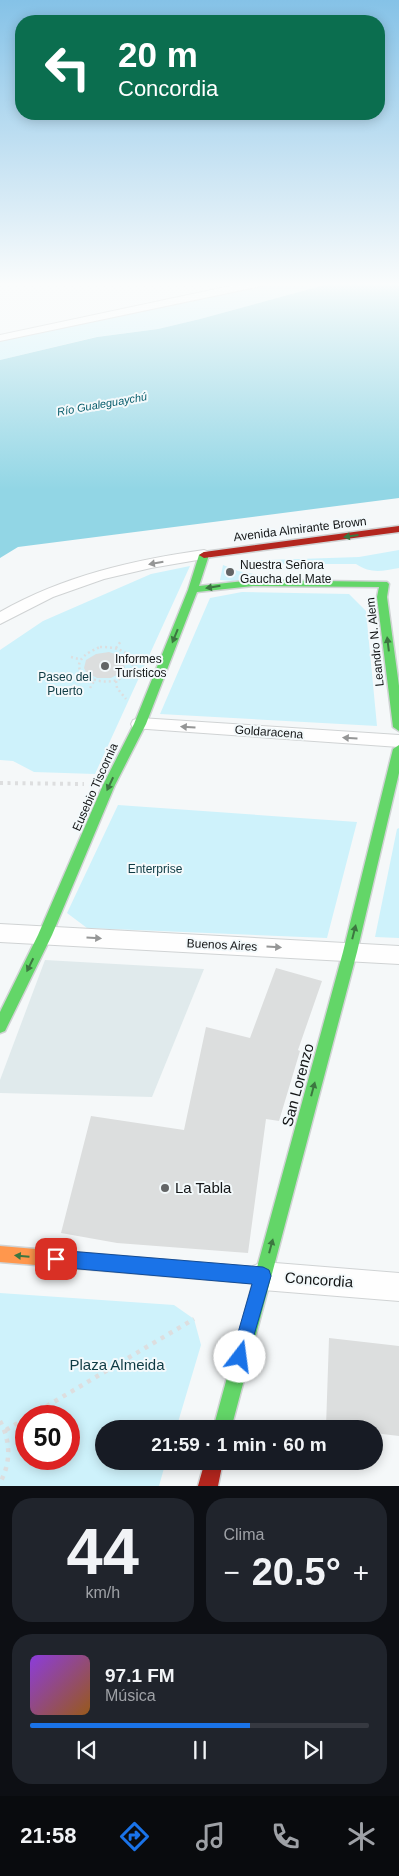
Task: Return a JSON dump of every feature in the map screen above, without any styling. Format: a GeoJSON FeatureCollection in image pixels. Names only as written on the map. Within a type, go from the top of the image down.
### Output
{"type":"FeatureCollection","features":[{"type":"Feature","properties":{"kind":"main road","name":"Avenida Almirante Brown"},"geometry":{"type":"LineString","coordinates":[[204,555],[399,529]]}},
{"type":"Feature","properties":{"kind":"main road"},"geometry":{"type":"LineString","coordinates":[[204,555],[234,561]]}},
{"type":"Feature","properties":{"kind":"main road","name":"Eusebio Tiscornia"},"geometry":{"type":"LineString","coordinates":[[0,1027],[45,935],[109,785],[140,724],[193,590],[204,555]]}},
{"type":"Feature","properties":{"kind":"main road"},"geometry":{"type":"LineString","coordinates":[[268,572],[316,582]]}},
{"type":"Feature","properties":{"kind":"main road"},"geometry":{"type":"LineString","coordinates":[[193,590],[234,584],[316,582],[384,584],[394,577]]}},
{"type":"Feature","properties":{"kind":"main road","name":"Leandro N. Alem"},"geometry":{"type":"LineString","coordinates":[[384,584],[382,597],[399,727]]}},
{"type":"Feature","properties":{"kind":"main road","name":"San Lorenzo"},"geometry":{"type":"LineString","coordinates":[[224,1420],[350,952],[399,749]]}},
{"type":"Feature","properties":{"kind":"main road","name":"Concordia"},"geometry":{"type":"LineString","coordinates":[[0,1254],[263,1276]]}},
{"type":"Feature","properties":{"kind":"main road"},"geometry":{"type":"LineString","coordinates":[[208,1486],[212,1470]]}},
{"type":"Feature","properties":{"kind":"street"},"geometry":{"type":"LineString","coordinates":[[0,618],[50,592],[91,577],[136,566],[204,555]]}},
{"type":"Feature","properties":{"kind":"street","name":"Goldaracena"},"geometry":{"type":"LineString","coordinates":[[140,724],[399,741]]}},
{"type":"Feature","properties":{"kind":"street","name":"Buenos Aires"},"geometry":{"type":"LineString","coordinates":[[0,933],[399,955]]}},
{"type":"Feature","properties":{"kind":"street","name":"Concordia"},"geometry":{"type":"LineString","coordinates":[[263,1276],[399,1286]]}},
{"type":"Feature","properties":{"kind":"path"},"geometry":{"type":"LineString","coordinates":[[116,648],[121,641]]}},
{"type":"Feature","properties":{"kind":"path"},"geometry":{"type":"LineString","coordinates":[[100,647],[116,648],[126,652],[131,657],[133,668],[129,673],[116,681],[94,681],[82,676],[78,671],[79,659],[91,650],[100,647]]}},
{"type":"Feature","properties":{"kind":"path"},"geometry":{"type":"LineString","coordinates":[[70,657],[79,659]]}},
{"type":"Feature","properties":{"kind":"path"},"geometry":{"type":"LineString","coordinates":[[90,688],[94,681]]}},
{"type":"Feature","properties":{"kind":"path"},"geometry":{"type":"LineString","coordinates":[[0,784],[109,785]]}},
{"type":"Feature","properties":{"kind":"path"},"geometry":{"type":"LineString","coordinates":[[49,1405],[194,1319]]}},
{"type":"Feature","properties":{"kind":"path"},"geometry":{"type":"LineString","coordinates":[[0,1421],[6,1430],[9,1445],[9,1462],[0,1483]]}},
{"type":"Feature","properties":{"kind":"path"},"geometry":{"type":"LineString","coordinates":[[6,1430],[15,1425]]}},
{"type":"Feature","properties":{"kind":"shaded area"},"geometry":{"type":"Polygon","coordinates":[[[45,960],[204,969],[152,1097],[0,1093],[0,1080],[45,960]]]}},
{"type":"Feature","properties":{"kind":"green space"},"geometry":{"type":"Polygon","coordinates":[[[0,351],[36,351],[0,360],[0,351]]]}},
{"type":"Feature","properties":{"kind":"green space"},"geometry":{"type":"Polygon","coordinates":[[[399,550],[399,568],[382,571],[367,569],[356,564],[263,564],[243,561],[359,557],[399,550]]]}},
{"type":"Feature","properties":{"kind":"green space"},"geometry":{"type":"Polygon","coordinates":[[[223,565],[238,571],[263,576],[233,581],[220,580],[223,565]]]}},
{"type":"Feature","properties":{"kind":"green space","name":"Paseo del Puerto"},"geometry":{"type":"Polygon","coordinates":[[[190,566],[95,774],[34,772],[13,761],[0,760],[0,650],[43,621],[151,574],[190,566]]]}},
{"type":"Feature","properties":{"kind":"green space"},"geometry":{"type":"Polygon","coordinates":[[[242,592],[349,594],[366,611],[377,726],[160,714],[210,598],[242,592]]]}},
{"type":"Feature","properties":{"kind":"green space","name":"Enterprise"},"geometry":{"type":"Polygon","coordinates":[[[118,805],[357,822],[327,938],[87,928],[67,913],[118,805]]]}},
{"type":"Feature","properties":{"kind":"green space"},"geometry":{"type":"Polygon","coordinates":[[[399,828],[399,938],[375,937],[397,829],[399,828]]]}},
{"type":"Feature","properties":{"kind":"green space","name":"Plaza Almeida"},"geometry":{"type":"Polygon","coordinates":[[[0,1293],[174,1305],[194,1319],[201,1345],[179,1420],[95,1420],[95,1470],[163,1470],[159,1486],[0,1486],[0,1293]]]}},
{"type":"Feature","properties":{"kind":"water","name":"Río Gualeguaychú"},"geometry":{"type":"Polygon","coordinates":[[[36,351],[399,351],[399,498],[18,547],[0,558],[0,360],[36,351]]]}},
{"type":"Feature","properties":{"kind":"building","name":"Informes Turísticos"},"geometry":{"type":"Polygon","coordinates":[[[109,652],[123,659],[125,668],[122,672],[111,678],[97,678],[86,672],[84,668],[86,660],[96,654],[109,652]]]}},
{"type":"Feature","properties":{"kind":"building","name":"La Tabla"},"geometry":{"type":"Polygon","coordinates":[[[276,968],[322,981],[298,1050],[300,1051],[279,1121],[266,1119],[248,1253],[117,1243],[61,1233],[91,1116],[184,1130],[206,1027],[250,1038],[276,968]]]}},
{"type":"Feature","properties":{"kind":"building"},"geometry":{"type":"Polygon","coordinates":[[[329,1338],[399,1346],[399,1436],[383,1434],[383,1420],[326,1420],[329,1338]]]}},
{"type":"Feature","properties":{"kind":"traffic: fast"},"geometry":{"type":"LineString","coordinates":[[0,1027],[45,935],[109,785],[140,724],[193,590],[204,555]]}},
{"type":"Feature","properties":{"kind":"traffic: fast"},"geometry":{"type":"LineString","coordinates":[[193,590],[253,583],[384,584]]}},
{"type":"Feature","properties":{"kind":"traffic: fast"},"geometry":{"type":"LineString","coordinates":[[384,584],[382,597],[399,727]]}},
{"type":"Feature","properties":{"kind":"traffic: fast"},"geometry":{"type":"LineString","coordinates":[[224,1420],[350,952],[399,749]]}},
{"type":"Feature","properties":{"kind":"traffic: slow"},"geometry":{"type":"LineString","coordinates":[[0,1254],[263,1276]]}},
{"type":"Feature","properties":{"kind":"traffic: jam"},"geometry":{"type":"LineString","coordinates":[[204,555],[399,529]]}},
{"type":"Feature","properties":{"kind":"traffic: jam"},"geometry":{"type":"LineString","coordinates":[[208,1486],[212,1470]]}},
{"type":"Feature","properties":{"kind":"place","name":"Nuestra Señora Gaucha del Mate"},"geometry":{"type":"Point","coordinates":[230,572]}},
{"type":"Feature","properties":{"kind":"place","name":"Informes Turísticos"},"geometry":{"type":"Point","coordinates":[105,666]}},
{"type":"Feature","properties":{"kind":"place","name":"La Tabla"},"geometry":{"type":"Point","coordinates":[165,1188]}},
{"type":"Feature","properties":{"kind":"route"},"geometry":{"type":"LineString","coordinates":[[56,1259],[263,1276],[240,1357]]}}]}
